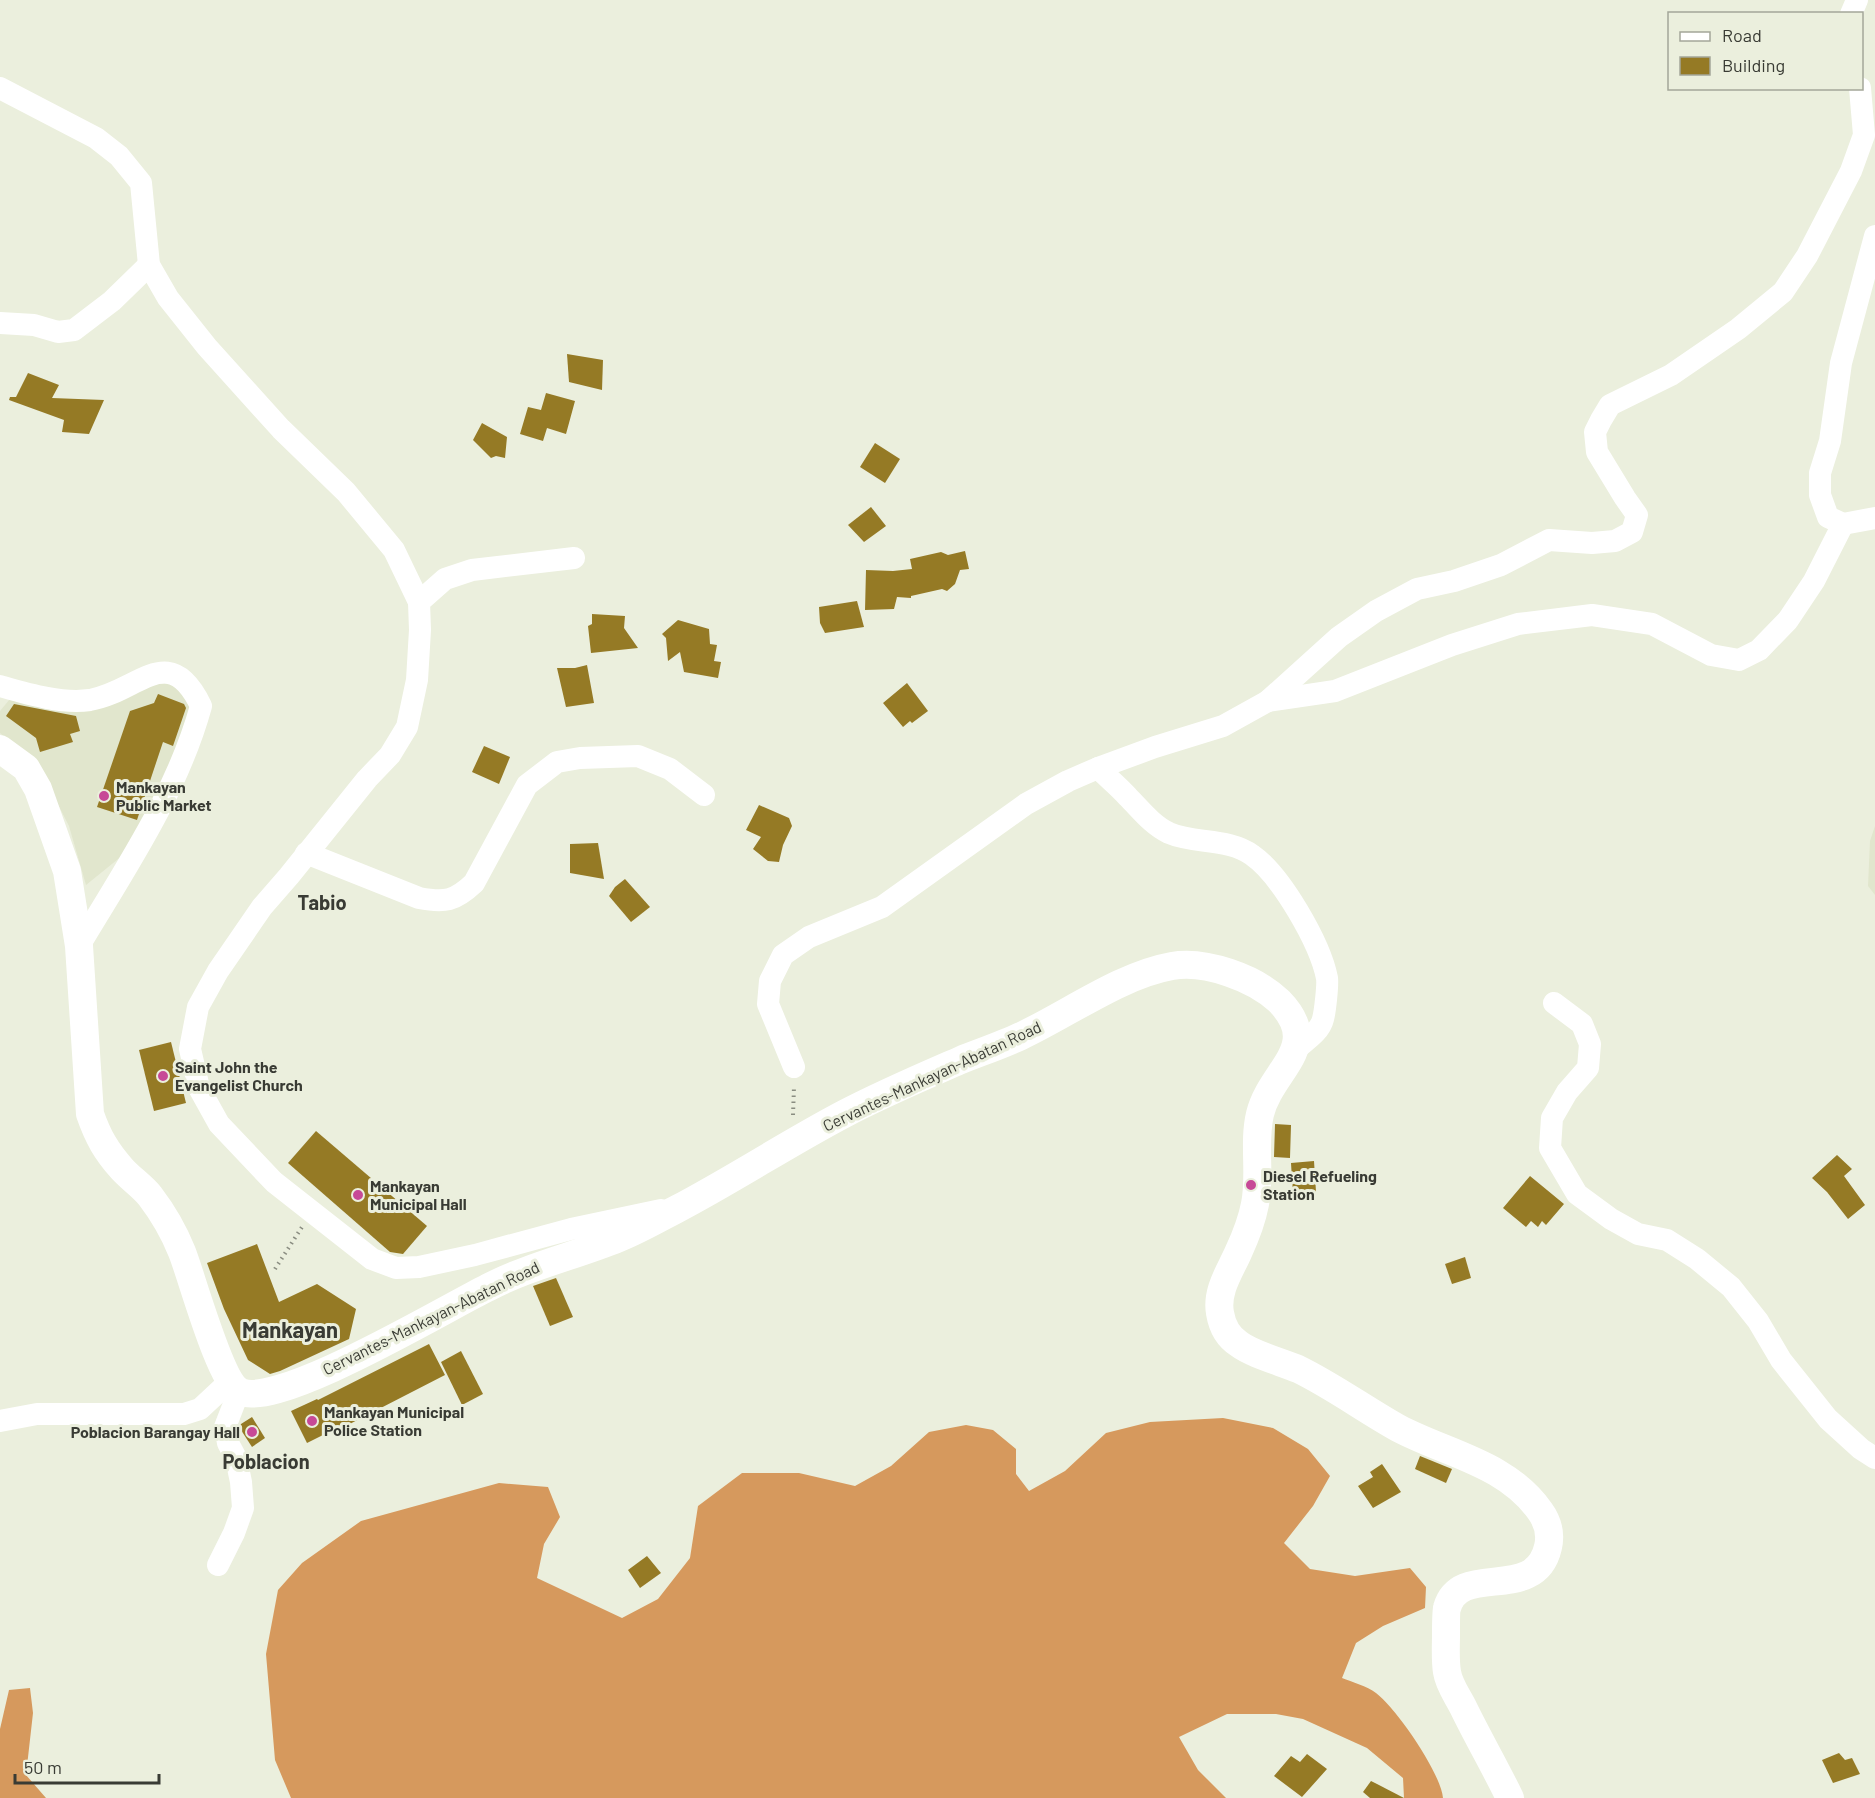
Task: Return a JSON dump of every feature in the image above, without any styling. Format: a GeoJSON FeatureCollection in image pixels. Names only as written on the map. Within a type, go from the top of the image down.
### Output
{"type":"FeatureCollection","features":[{"type":"Feature","properties":{"kind":"main road"},"geometry":{"type":"LineString","coordinates":[[0,749],[26,768],[38,789],[67,871],[79,946],[90,1114],[99,1139],[122,1169],[146,1191],[166,1219],[181,1250],[219,1358],[235,1386]]}},
{"type":"Feature","properties":{"kind":"main road","name":"Cervantes-Mankayan-Abatan Road"},"geometry":{"type":"LineString","coordinates":[[235,1386],[262,1393],[305,1379],[371,1350],[483,1289],[522,1271],[625,1235],[686,1204],[849,1111],[960,1060],[1021,1036],[1142,974],[1169,966],[1187,964],[1215,968],[1270,993],[1291,1016],[1298,1039],[1296,1049]]}},
{"type":"Feature","properties":{"kind":"main road"},"geometry":{"type":"LineString","coordinates":[[1296,1049],[1273,1084],[1259,1116],[1256,1202],[1240,1250],[1229,1270],[1219,1298],[1220,1316],[1227,1333],[1243,1348],[1305,1372],[1400,1429],[1495,1470],[1519,1486],[1540,1510],[1549,1530],[1546,1554],[1541,1563],[1520,1579],[1473,1584],[1465,1587],[1452,1597],[1446,1611],[1448,1679],[1510,1798]]}},
{"type":"Feature","properties":{"kind":"street"},"geometry":{"type":"LineString","coordinates":[[0,88],[96,138],[119,156],[141,183],[149,265],[168,298],[207,347],[281,429],[346,492],[394,550],[419,602],[417,680],[407,727],[390,755],[367,779],[290,876],[262,907],[218,971],[198,1006],[190,1049],[199,1088],[219,1124],[243,1152],[274,1182],[372,1259],[396,1268],[419,1267],[476,1255],[571,1229],[686,1204]]}},
{"type":"Feature","properties":{"kind":"street"},"geometry":{"type":"LineString","coordinates":[[794,1067],[768,1004],[770,981],[783,955],[809,937],[882,907],[1026,804],[1068,781],[1155,747],[1223,726],[1268,701],[1339,637],[1376,611],[1417,589],[1454,581],[1501,565],[1549,540],[1615,542],[1632,532],[1637,515],[1597,452],[1594,432],[1610,405],[1671,375],[1738,329],[1783,292],[1807,256],[1851,171],[1864,135],[1860,90]]}},
{"type":"Feature","properties":{"kind":"street"},"geometry":{"type":"LineString","coordinates":[[1875,236],[1841,363],[1830,441],[1820,473],[1820,495],[1828,517],[1843,524],[1875,518]]}},
{"type":"Feature","properties":{"kind":"street"},"geometry":{"type":"LineString","coordinates":[[0,323],[34,325],[58,332],[74,330],[112,300],[149,265]]}},
{"type":"Feature","properties":{"kind":"street"},"geometry":{"type":"LineString","coordinates":[[1268,701],[1335,691],[1452,645],[1518,624],[1592,615],[1652,624],[1711,655],[1739,660],[1759,650],[1788,620],[1814,581],[1843,524]]}},
{"type":"Feature","properties":{"kind":"street"},"geometry":{"type":"LineString","coordinates":[[419,602],[445,579],[472,570],[574,558]]}},
{"type":"Feature","properties":{"kind":"street"},"geometry":{"type":"LineString","coordinates":[[0,686],[62,700],[88,700],[111,695],[150,675],[168,672],[180,676],[192,687],[201,706],[194,730],[160,810],[79,946]]}},
{"type":"Feature","properties":{"kind":"street"},"geometry":{"type":"LineString","coordinates":[[306,853],[419,898],[438,901],[452,899],[464,893],[474,883],[527,785],[557,762],[580,758],[638,756],[670,769],[704,795]]}},
{"type":"Feature","properties":{"kind":"street"},"geometry":{"type":"LineString","coordinates":[[1098,768],[1127,795],[1142,813],[1168,832],[1228,845],[1251,854],[1277,879],[1308,931],[1328,980],[1323,1018],[1318,1029],[1296,1049]]}},
{"type":"Feature","properties":{"kind":"street"},"geometry":{"type":"LineString","coordinates":[[1554,1003],[1582,1024],[1590,1044],[1588,1068],[1568,1092],[1552,1118],[1550,1148],[1577,1194],[1611,1219],[1638,1234],[1667,1240],[1697,1258],[1731,1287],[1758,1321],[1781,1360],[1828,1419],[1861,1449],[1875,1458]]}},
{"type":"Feature","properties":{"kind":"street"},"geometry":{"type":"LineString","coordinates":[[0,1420],[37,1414],[184,1414],[200,1409],[235,1386]]}},
{"type":"Feature","properties":{"kind":"street"},"geometry":{"type":"LineString","coordinates":[[218,1565],[243,1508],[236,1458],[228,1443],[225,1427],[235,1386]]}},
{"type":"Feature","properties":{"kind":"path"},"geometry":{"type":"LineString","coordinates":[[792,1143],[794,1067]]}},
{"type":"Feature","properties":{"kind":"path"},"geometry":{"type":"LineString","coordinates":[[275,1269],[311,1211]]}},
{"type":"Feature","properties":{"kind":"shaded area","name":"Mankayan Public Market"},"geometry":{"type":"Polygon","coordinates":[[[153,684],[181,684],[192,700],[187,736],[123,855],[86,885],[69,826],[39,767],[0,733],[0,711],[15,693],[72,706],[153,684]]]}},
{"type":"Feature","properties":{"kind":"shaded area"},"geometry":{"type":"Polygon","coordinates":[[[1875,826],[1875,895],[1868,886],[1870,841],[1875,826]]]}},
{"type":"Feature","properties":{"kind":"shaded area"},"geometry":{"type":"Polygon","coordinates":[[[1223,1418],[1273,1428],[1308,1449],[1330,1476],[1313,1506],[1284,1543],[1310,1569],[1355,1576],[1410,1568],[1426,1587],[1425,1608],[1383,1626],[1356,1643],[1342,1678],[1372,1691],[1395,1712],[1426,1758],[1443,1798],[1404,1798],[1403,1778],[1367,1748],[1303,1719],[1276,1714],[1227,1714],[1179,1737],[1198,1770],[1226,1798],[291,1798],[275,1760],[266,1654],[278,1590],[302,1563],[361,1521],[499,1483],[548,1487],[560,1517],[544,1544],[537,1578],[622,1618],[658,1599],[690,1558],[698,1506],[742,1473],[799,1473],[855,1486],[891,1466],[929,1432],[966,1425],[993,1430],[1016,1449],[1016,1474],[1029,1491],[1065,1471],[1106,1433],[1150,1422],[1223,1418]]]}},
{"type":"Feature","properties":{"kind":"shaded area"},"geometry":{"type":"Polygon","coordinates":[[[30,1688],[33,1713],[26,1775],[46,1798],[0,1798],[0,1729],[9,1690],[30,1688]]]}},
{"type":"Feature","properties":{"kind":"building"},"geometry":{"type":"Polygon","coordinates":[[[567,354],[603,360],[602,390],[569,382],[567,354]]]}},
{"type":"Feature","properties":{"kind":"building"},"geometry":{"type":"Polygon","coordinates":[[[28,373],[59,385],[52,398],[104,400],[89,434],[62,432],[64,420],[9,400],[10,397],[16,397],[28,373]]]}},
{"type":"Feature","properties":{"kind":"building"},"geometry":{"type":"Polygon","coordinates":[[[546,393],[575,401],[566,434],[547,428],[543,441],[520,434],[528,407],[541,410],[546,393]]]}},
{"type":"Feature","properties":{"kind":"building"},"geometry":{"type":"Polygon","coordinates":[[[482,423],[507,437],[505,458],[496,456],[491,458],[473,440],[482,423]]]}},
{"type":"Feature","properties":{"kind":"building"},"geometry":{"type":"Polygon","coordinates":[[[875,443],[900,459],[885,483],[860,467],[875,443]]]}},
{"type":"Feature","properties":{"kind":"building"},"geometry":{"type":"Polygon","coordinates":[[[871,507],[886,526],[864,542],[848,525],[871,507]]]}},
{"type":"Feature","properties":{"kind":"building"},"geometry":{"type":"Polygon","coordinates":[[[965,551],[969,569],[960,570],[955,584],[947,591],[942,589],[911,596],[911,598],[897,597],[894,609],[865,610],[866,570],[912,569],[910,559],[941,552],[948,555],[965,551]]]}},
{"type":"Feature","properties":{"kind":"building"},"geometry":{"type":"Polygon","coordinates":[[[857,601],[864,627],[825,633],[820,623],[819,607],[857,601]]]}},
{"type":"Feature","properties":{"kind":"building"},"geometry":{"type":"Polygon","coordinates":[[[592,614],[625,616],[624,628],[638,648],[591,653],[588,626],[592,624],[592,614]]]}},
{"type":"Feature","properties":{"kind":"building"},"geometry":{"type":"Polygon","coordinates":[[[678,620],[709,629],[710,644],[717,645],[714,661],[721,662],[718,678],[684,672],[680,652],[668,661],[666,638],[662,634],[678,620]]]}},
{"type":"Feature","properties":{"kind":"building"},"geometry":{"type":"Polygon","coordinates":[[[587,665],[594,703],[566,707],[557,668],[587,665]]]}},
{"type":"Feature","properties":{"kind":"building"},"geometry":{"type":"Polygon","coordinates":[[[907,683],[928,711],[903,727],[883,703],[907,683]]]}},
{"type":"Feature","properties":{"kind":"building"},"geometry":{"type":"Polygon","coordinates":[[[158,694],[184,704],[186,708],[173,746],[163,742],[137,820],[97,807],[130,711],[154,703],[158,694]]]}},
{"type":"Feature","properties":{"kind":"building"},"geometry":{"type":"Polygon","coordinates":[[[14,704],[76,716],[80,731],[70,734],[73,742],[40,752],[36,738],[6,716],[14,704]]]}},
{"type":"Feature","properties":{"kind":"building"},"geometry":{"type":"Polygon","coordinates":[[[484,746],[510,757],[499,784],[472,772],[484,746]]]}},
{"type":"Feature","properties":{"kind":"building"},"geometry":{"type":"Polygon","coordinates":[[[759,805],[789,818],[792,826],[783,845],[779,862],[768,861],[753,849],[761,837],[746,830],[759,805]]]}},
{"type":"Feature","properties":{"kind":"building"},"geometry":{"type":"Polygon","coordinates":[[[598,843],[604,879],[570,873],[570,844],[598,843]]]}},
{"type":"Feature","properties":{"kind":"building"},"geometry":{"type":"Polygon","coordinates":[[[625,879],[650,907],[631,922],[609,896],[625,879]]]}},
{"type":"Feature","properties":{"kind":"building","name":"Saint John the Evangelist Church"},"geometry":{"type":"Polygon","coordinates":[[[171,1042],[186,1103],[154,1111],[139,1050],[171,1042]]]}},
{"type":"Feature","properties":{"kind":"building"},"geometry":{"type":"Polygon","coordinates":[[[1275,1124],[1291,1125],[1290,1158],[1274,1157],[1275,1124]]]}},
{"type":"Feature","properties":{"kind":"building","name":"Mankayan Municipal Hall"},"geometry":{"type":"Polygon","coordinates":[[[316,1131],[427,1226],[403,1254],[390,1252],[288,1163],[316,1131]]]}},
{"type":"Feature","properties":{"kind":"building"},"geometry":{"type":"Polygon","coordinates":[[[1837,1155],[1852,1169],[1844,1176],[1865,1205],[1848,1219],[1827,1192],[1812,1178],[1837,1155]]]}},
{"type":"Feature","properties":{"kind":"building"},"geometry":{"type":"Polygon","coordinates":[[[1314,1161],[1316,1192],[1293,1194],[1291,1163],[1314,1161]]]}},
{"type":"Feature","properties":{"kind":"building"},"geometry":{"type":"Polygon","coordinates":[[[1530,1176],[1564,1204],[1546,1225],[1542,1221],[1538,1227],[1531,1221],[1526,1227],[1503,1208],[1530,1176]]]}},
{"type":"Feature","properties":{"kind":"building"},"geometry":{"type":"Polygon","coordinates":[[[257,1244],[279,1302],[317,1284],[356,1309],[349,1339],[270,1374],[248,1360],[224,1309],[207,1263],[257,1244]]]}},
{"type":"Feature","properties":{"kind":"building"},"geometry":{"type":"Polygon","coordinates":[[[1465,1257],[1471,1278],[1452,1284],[1445,1264],[1465,1257]]]}},
{"type":"Feature","properties":{"kind":"building"},"geometry":{"type":"Polygon","coordinates":[[[556,1278],[573,1317],[550,1326],[533,1286],[556,1278]]]}},
{"type":"Feature","properties":{"kind":"building"},"geometry":{"type":"Polygon","coordinates":[[[429,1344],[445,1375],[338,1430],[337,1428],[307,1443],[291,1411],[318,1400],[429,1344]]]}},
{"type":"Feature","properties":{"kind":"building"},"geometry":{"type":"Polygon","coordinates":[[[461,1351],[483,1394],[462,1405],[441,1362],[461,1351]]]}},
{"type":"Feature","properties":{"kind":"building","name":"Poblacion Barangay Hall"},"geometry":{"type":"Polygon","coordinates":[[[252,1417],[265,1438],[252,1447],[239,1427],[252,1417]]]}},
{"type":"Feature","properties":{"kind":"building"},"geometry":{"type":"Polygon","coordinates":[[[1420,1456],[1452,1469],[1446,1483],[1415,1469],[1420,1456]]]}},
{"type":"Feature","properties":{"kind":"building"},"geometry":{"type":"Polygon","coordinates":[[[1382,1464],[1401,1492],[1373,1508],[1358,1486],[1373,1477],[1370,1472],[1382,1464]]]}},
{"type":"Feature","properties":{"kind":"building"},"geometry":{"type":"Polygon","coordinates":[[[647,1556],[661,1573],[640,1588],[628,1570],[647,1556]]]}},
{"type":"Feature","properties":{"kind":"building"},"geometry":{"type":"Polygon","coordinates":[[[1839,1753],[1845,1760],[1852,1758],[1860,1774],[1833,1783],[1822,1760],[1839,1753]]]}},
{"type":"Feature","properties":{"kind":"building"},"geometry":{"type":"Polygon","coordinates":[[[1307,1754],[1327,1769],[1302,1797],[1274,1776],[1291,1756],[1300,1762],[1307,1754]]]}},
{"type":"Feature","properties":{"kind":"building"},"geometry":{"type":"Polygon","coordinates":[[[1371,1781],[1404,1798],[1370,1798],[1363,1792],[1371,1781]]]}},
{"type":"Feature","properties":{"kind":"place","name":"Mankayan Public Market"},"geometry":{"type":"Point","coordinates":[104,796]}},
{"type":"Feature","properties":{"kind":"place","name":"Saint John the Evangelist Church"},"geometry":{"type":"Point","coordinates":[163,1076]}},
{"type":"Feature","properties":{"kind":"place","name":"Diesel Refueling Station"},"geometry":{"type":"Point","coordinates":[1251,1185]}},
{"type":"Feature","properties":{"kind":"place","name":"Mankayan Municipal Hall"},"geometry":{"type":"Point","coordinates":[358,1195]}},
{"type":"Feature","properties":{"kind":"place","name":"Mankayan Municipal Police Station"},"geometry":{"type":"Point","coordinates":[312,1421]}},
{"type":"Feature","properties":{"kind":"place","name":"Poblacion Barangay Hall"},"geometry":{"type":"Point","coordinates":[252,1432]}},
{"type":"Feature","properties":{"kind":"district","name":"Tabio"},"geometry":{"type":"Point","coordinates":[322,903]}},
{"type":"Feature","properties":{"kind":"district","name":"Mankayan"},"geometry":{"type":"Point","coordinates":[290,1330]}},
{"type":"Feature","properties":{"kind":"district","name":"Poblacion"},"geometry":{"type":"Point","coordinates":[266,1462]}}]}
